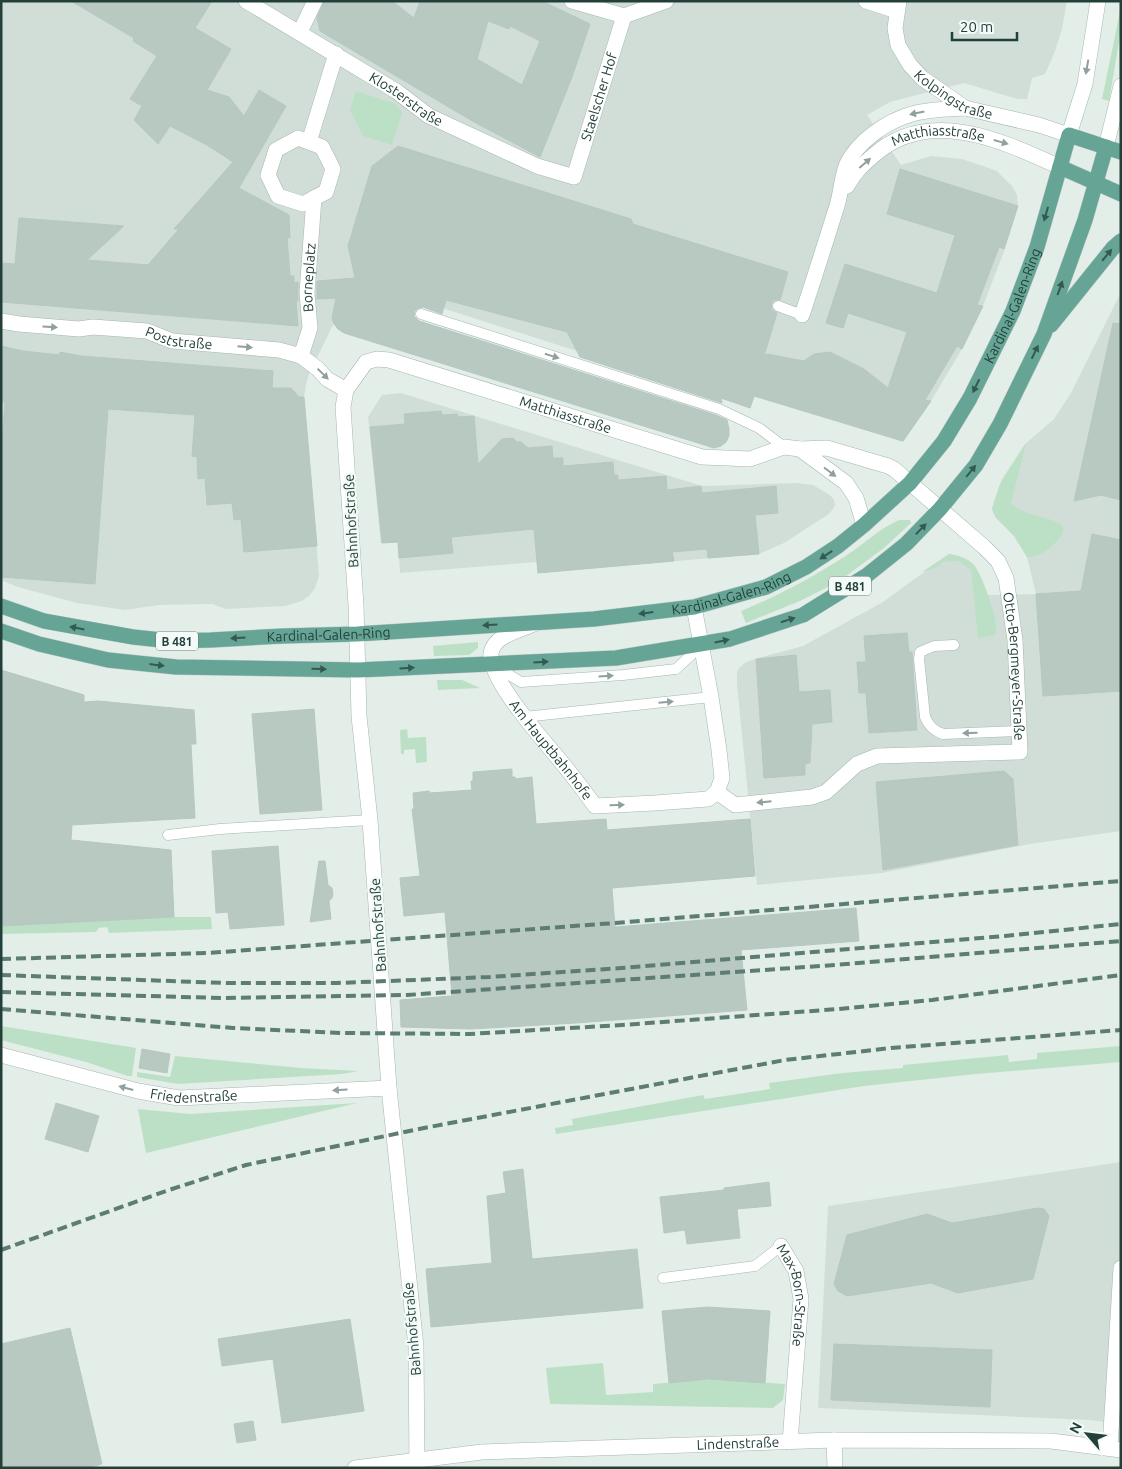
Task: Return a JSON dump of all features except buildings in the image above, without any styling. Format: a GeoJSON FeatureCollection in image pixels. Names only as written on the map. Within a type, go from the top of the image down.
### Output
{"type":"FeatureCollection","features":[{"type":"Feature","properties":{"kind":"main road"},"geometry":{"type":"LineString","coordinates":[[1069,136],[1114,150]]}},
{"type":"Feature","properties":{"kind":"main road","name":"Kardinal-Galen-Ring"},"geometry":{"type":"LineString","coordinates":[[1,606],[44,621],[133,638],[171,641],[357,634],[594,619],[694,607],[766,587],[806,567],[838,546],[864,525],[910,483],[944,441],[966,405],[1013,311],[1037,247],[1069,136]]}},
{"type":"Feature","properties":{"kind":"main road","name":"B 481"},"geometry":{"type":"LineString","coordinates":[[1,631],[38,644],[108,660],[176,668],[358,670],[616,658],[730,639],[804,615],[866,576],[906,544],[940,509],[976,465],[1004,417],[1044,334],[1096,184],[1114,150]]}},
{"type":"Feature","properties":{"kind":"main road"},"geometry":{"type":"LineString","coordinates":[[1060,167],[1121,194]]}},
{"type":"Feature","properties":{"kind":"main road"},"geometry":{"type":"LineString","coordinates":[[1044,334],[1103,260],[1121,241]]}},
{"type":"Feature","properties":{"kind":"street","name":"Klosterstraße"},"geometry":{"type":"LineString","coordinates":[[246,1],[396,91],[429,116],[537,166],[574,177]]}},
{"type":"Feature","properties":{"kind":"street"},"geometry":{"type":"LineString","coordinates":[[300,32],[315,1]]}},
{"type":"Feature","properties":{"kind":"street"},"geometry":{"type":"LineString","coordinates":[[572,1],[624,16],[666,1]]}},
{"type":"Feature","properties":{"kind":"street"},"geometry":{"type":"LineString","coordinates":[[866,1],[898,6]]}},
{"type":"Feature","properties":{"kind":"street","name":"Kardinal-Galen-Ring"},"geometry":{"type":"LineString","coordinates":[[1069,136],[1084,84],[1098,1]]}},
{"type":"Feature","properties":{"kind":"street","name":"Kolpingstraße"},"geometry":{"type":"LineString","coordinates":[[898,6],[895,28],[898,45],[910,65],[922,78],[965,108],[1039,125],[1069,136]]}},
{"type":"Feature","properties":{"kind":"street","name":"Staelscher Hof"},"geometry":{"type":"LineString","coordinates":[[574,177],[624,16]]}},
{"type":"Feature","properties":{"kind":"street"},"geometry":{"type":"LineString","coordinates":[[309,142],[336,54]]}},
{"type":"Feature","properties":{"kind":"street"},"geometry":{"type":"LineString","coordinates":[[1114,150],[1121,86]]}},
{"type":"Feature","properties":{"kind":"street","name":"Matthiasstraße"},"geometry":{"type":"LineString","coordinates":[[802,314],[839,200],[847,166],[853,153],[868,138],[888,124],[911,114],[939,109],[965,108]]}},
{"type":"Feature","properties":{"kind":"street","name":"Matthiasstraße"},"geometry":{"type":"LineString","coordinates":[[839,200],[856,171],[883,147],[902,137],[926,131],[948,130],[974,134],[1018,147],[1060,167]]}},
{"type":"Feature","properties":{"kind":"street"},"geometry":{"type":"LineString","coordinates":[[298,138],[322,146],[333,169],[326,192],[314,198],[303,204],[278,196],[268,174],[276,150],[298,138]]}},
{"type":"Feature","properties":{"kind":"street","name":"Borneplatz"},"geometry":{"type":"LineString","coordinates":[[301,356],[310,328],[307,294],[314,198]]}},
{"type":"Feature","properties":{"kind":"street","name":"Poststraße"},"geometry":{"type":"LineString","coordinates":[[1,321],[79,329],[147,331],[172,341],[279,350],[301,356],[318,369],[327,379],[346,390]]}},
{"type":"Feature","properties":{"kind":"street","name":"Matthiasstraße"},"geometry":{"type":"LineString","coordinates":[[346,390],[366,362],[377,358],[702,457],[750,459],[784,447],[800,449],[827,448],[894,469],[910,483]]}},
{"type":"Feature","properties":{"kind":"street","name":"Bahnhofstraße"},"geometry":{"type":"LineString","coordinates":[[346,390],[343,407],[357,634],[359,716],[370,820],[389,1088],[416,1347],[417,1464]]}},
{"type":"Feature","properties":{"kind":"street","name":"Matthiasstraße"},"geometry":{"type":"LineString","coordinates":[[800,449],[846,483],[856,498],[864,525]]}},
{"type":"Feature","properties":{"kind":"street","name":"Otto-Bergmeyer-Straße"},"geometry":{"type":"LineString","coordinates":[[717,792],[735,805],[812,797],[826,792],[857,764],[877,756],[1020,752],[1015,640],[1006,578],[998,561],[984,547],[910,483]]}},
{"type":"Feature","properties":{"kind":"street"},"geometry":{"type":"LineString","coordinates":[[694,607],[711,697],[722,778],[717,792]]}},
{"type":"Feature","properties":{"kind":"street"},"geometry":{"type":"LineString","coordinates":[[492,664],[491,652],[495,645],[504,637],[538,623]]}},
{"type":"Feature","properties":{"kind":"street","name":"Am Hauptbahnhofe"},"geometry":{"type":"LineString","coordinates":[[492,664],[524,717],[562,762],[595,806],[655,804],[708,799],[717,792]]}},
{"type":"Feature","properties":{"kind":"street","name":"Friedenstraße"},"geometry":{"type":"LineString","coordinates":[[1,1055],[138,1091],[179,1098],[389,1088]]}},
{"type":"Feature","properties":{"kind":"street","name":"Max-Born-Straße"},"geometry":{"type":"LineString","coordinates":[[781,1246],[796,1271],[801,1299],[790,1442]]}},
{"type":"Feature","properties":{"kind":"street"},"geometry":{"type":"LineString","coordinates":[[1115,1449],[1121,1268]]}},
{"type":"Feature","properties":{"kind":"street"},"geometry":{"type":"LineString","coordinates":[[834,1440],[834,1468]]}},
{"type":"Feature","properties":{"kind":"street","name":"Lindenstraße"},"geometry":{"type":"LineString","coordinates":[[355,1468],[417,1464],[482,1452],[834,1440],[1051,1441],[1115,1449]]}},
{"type":"Feature","properties":{"kind":"lane"},"geometry":{"type":"LineString","coordinates":[[778,306],[802,314]]}},
{"type":"Feature","properties":{"kind":"lane"},"geometry":{"type":"LineString","coordinates":[[421,314],[660,389],[719,410],[759,428],[784,447]]}},
{"type":"Feature","properties":{"kind":"lane"},"geometry":{"type":"LineString","coordinates":[[954,644],[934,646],[920,652],[918,659],[925,718],[929,726],[934,731],[943,734],[1019,731]]}},
{"type":"Feature","properties":{"kind":"lane"},"geometry":{"type":"LineString","coordinates":[[524,717],[711,697]]}},
{"type":"Feature","properties":{"kind":"lane"},"geometry":{"type":"LineString","coordinates":[[168,835],[370,820]]}},
{"type":"Feature","properties":{"kind":"lane","name":"Max-Born-Straße"},"geometry":{"type":"LineString","coordinates":[[663,1278],[756,1266],[781,1246]]}},
{"type":"Feature","properties":{"kind":"shaded area"},"geometry":{"type":"Polygon","coordinates":[[[1,1],[1067,1],[1062,29],[1054,54],[1045,74],[1032,78],[1027,99],[1017,99],[964,83],[890,102],[867,115],[901,165],[931,156],[962,159],[997,171],[1012,186],[1017,195],[1018,206],[1005,249],[983,306],[962,349],[931,401],[903,442],[755,396],[750,408],[355,280],[309,374],[304,397],[319,576],[315,588],[302,601],[285,606],[226,609],[212,604],[159,605],[125,610],[77,603],[18,587],[1,580],[1,1]]]}},
{"type":"Feature","properties":{"kind":"shaded area"},"geometry":{"type":"Polygon","coordinates":[[[1121,292],[1121,831],[1030,844],[882,873],[757,885],[737,685],[737,672],[739,668],[746,662],[803,646],[883,602],[949,554],[965,559],[975,566],[988,595],[1036,594],[1027,557],[1014,536],[994,515],[992,509],[994,501],[1002,479],[1025,444],[1054,419],[1071,393],[1121,292]]]}},
{"type":"Feature","properties":{"kind":"shaded area"},"geometry":{"type":"Polygon","coordinates":[[[401,393],[702,486],[796,483],[813,485],[830,495],[834,500],[835,506],[829,514],[784,543],[759,554],[538,573],[537,562],[400,573],[398,542],[381,543],[368,417],[382,395],[401,393]]]}},
{"type":"Feature","properties":{"kind":"shaded area"},"geometry":{"type":"Polygon","coordinates":[[[1121,1162],[1121,1424],[1089,1420],[818,1408],[828,1206],[1121,1162]]]}},
{"type":"Feature","properties":{"kind":"green space"},"geometry":{"type":"Polygon","coordinates":[[[1121,7],[1121,30],[1109,101],[1102,99],[1121,7]]]}},
{"type":"Feature","properties":{"kind":"green space"},"geometry":{"type":"Polygon","coordinates":[[[356,91],[396,104],[402,113],[392,145],[363,136],[350,110],[356,91]]]}},
{"type":"Feature","properties":{"kind":"green space"},"geometry":{"type":"Polygon","coordinates":[[[1026,443],[1011,503],[1025,512],[1055,521],[1063,527],[1060,537],[1054,544],[1042,554],[1031,557],[1027,557],[1014,536],[996,518],[992,509],[1000,484],[1026,443]]]}},
{"type":"Feature","properties":{"kind":"green space"},"geometry":{"type":"Polygon","coordinates":[[[899,520],[910,520],[911,523],[884,548],[838,582],[802,600],[746,623],[741,611],[781,593],[819,572],[899,520]]]}},
{"type":"Feature","properties":{"kind":"green space"},"geometry":{"type":"Polygon","coordinates":[[[949,554],[969,560],[977,570],[986,588],[993,611],[995,635],[978,638],[971,570],[958,561],[942,562],[938,567],[922,572],[949,554]]]}},
{"type":"Feature","properties":{"kind":"green space"},"geometry":{"type":"Polygon","coordinates":[[[478,642],[478,648],[469,655],[434,656],[433,646],[478,642]]]}},
{"type":"Feature","properties":{"kind":"green space"},"geometry":{"type":"Polygon","coordinates":[[[437,680],[462,680],[480,688],[438,690],[437,680]]]}},
{"type":"Feature","properties":{"kind":"green space"},"geometry":{"type":"Polygon","coordinates":[[[407,729],[408,738],[426,737],[427,762],[416,763],[415,749],[404,750],[404,754],[401,754],[400,730],[407,729]]]}},
{"type":"Feature","properties":{"kind":"green space"},"geometry":{"type":"Polygon","coordinates":[[[174,917],[211,917],[212,929],[109,933],[107,927],[99,928],[96,932],[1,934],[1,926],[174,917]]]}},
{"type":"Feature","properties":{"kind":"green space"},"geometry":{"type":"Polygon","coordinates":[[[1,1026],[136,1048],[132,1076],[1,1040],[1,1026]]]}},
{"type":"Feature","properties":{"kind":"green space"},"geometry":{"type":"Polygon","coordinates":[[[1121,1046],[1121,1062],[976,1074],[864,1086],[556,1134],[555,1128],[573,1125],[572,1119],[703,1095],[705,1099],[770,1089],[769,1083],[842,1073],[903,1068],[903,1065],[1008,1055],[1009,1062],[1037,1059],[1037,1053],[1121,1046]]]}},
{"type":"Feature","properties":{"kind":"green space"},"geometry":{"type":"Polygon","coordinates":[[[175,1056],[301,1068],[358,1071],[342,1074],[178,1084],[137,1077],[137,1072],[170,1077],[175,1056]]]}},
{"type":"Feature","properties":{"kind":"green space"},"geometry":{"type":"Polygon","coordinates":[[[357,1103],[146,1153],[138,1109],[190,1114],[357,1103]]]}},
{"type":"Feature","properties":{"kind":"green space"},"geometry":{"type":"Polygon","coordinates":[[[603,1363],[606,1395],[653,1392],[653,1384],[712,1379],[785,1384],[783,1400],[773,1408],[550,1404],[546,1368],[603,1363]]]}},
{"type":"Feature","properties":{"kind":"railway"},"geometry":{"type":"LineString","coordinates":[[1,959],[208,953],[615,923],[1121,881]]}},
{"type":"Feature","properties":{"kind":"railway"},"geometry":{"type":"LineString","coordinates":[[1,975],[226,983],[337,983],[490,977],[1005,936],[1121,924]]}},
{"type":"Feature","properties":{"kind":"railway"},"geometry":{"type":"LineString","coordinates":[[1,992],[222,998],[407,995],[835,965],[1121,941]]}},
{"type":"Feature","properties":{"kind":"railway"},"geometry":{"type":"LineString","coordinates":[[1,1009],[233,1028],[342,1033],[469,1034],[839,1009],[932,1000],[1121,975]]}},
{"type":"Feature","properties":{"kind":"railway"},"geometry":{"type":"LineString","coordinates":[[1,1250],[166,1191],[246,1165],[424,1128],[785,1060],[891,1048],[1121,1030]]}}]}
